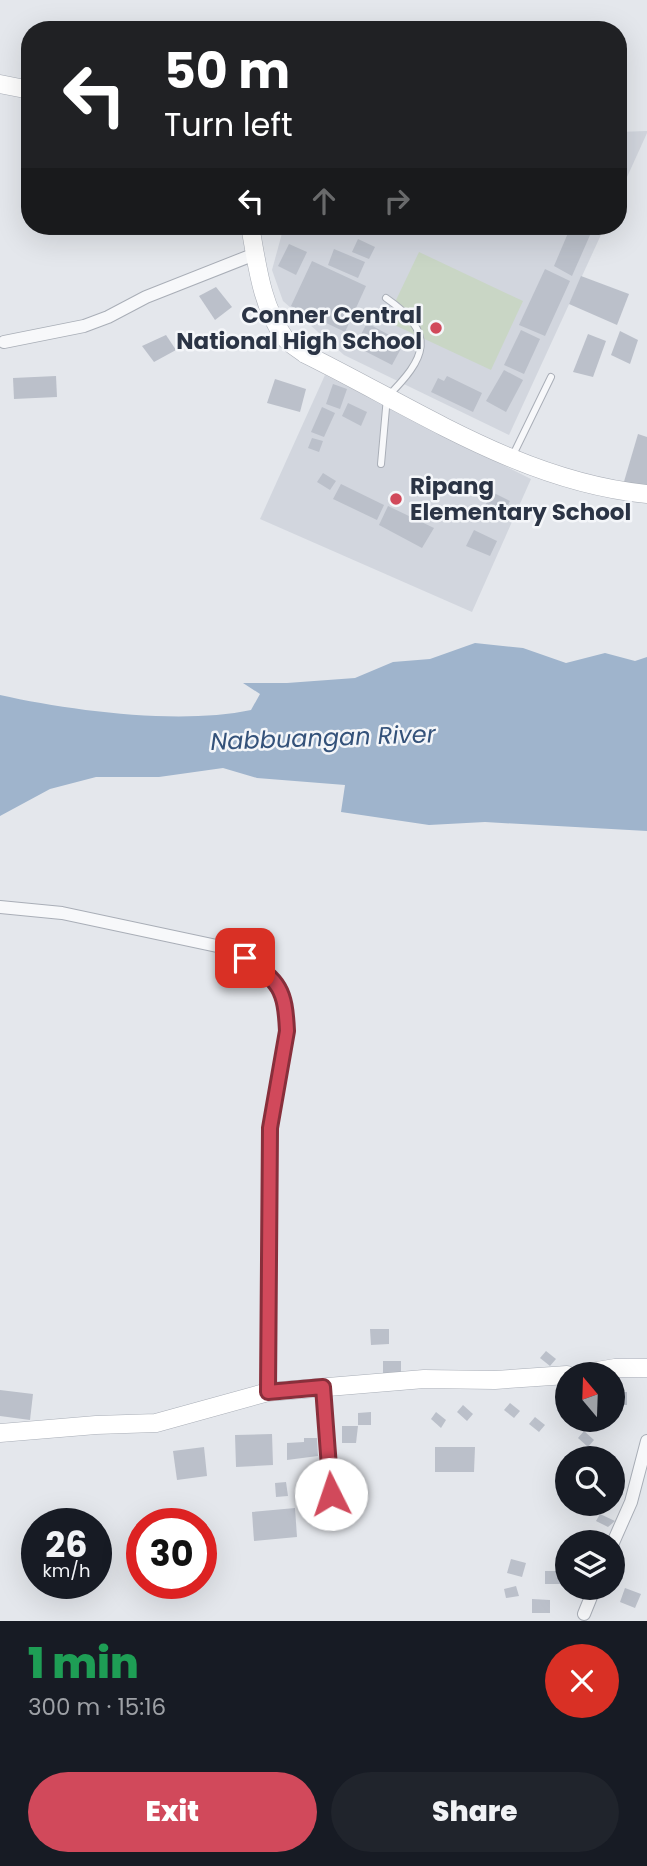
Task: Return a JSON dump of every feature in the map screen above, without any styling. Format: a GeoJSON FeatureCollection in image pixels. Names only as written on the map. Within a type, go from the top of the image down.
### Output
{"type":"FeatureCollection","features":[{"type":"Feature","properties":{"kind":"street"},"geometry":{"type":"LineString","coordinates":[[0,83],[21,88]]}},
{"type":"Feature","properties":{"kind":"street"},"geometry":{"type":"LineString","coordinates":[[252,235],[268,304],[284,338],[305,354],[477,443],[554,475],[593,486],[647,494]]}},
{"type":"Feature","properties":{"kind":"street"},"geometry":{"type":"LineString","coordinates":[[4,342],[84,326],[146,297],[255,254]]}},
{"type":"Feature","properties":{"kind":"street"},"geometry":{"type":"LineString","coordinates":[[0,907],[25,907],[62,913],[231,949],[259,968],[280,987],[285,1001],[287,1031],[270,1128],[268,1392]]}},
{"type":"Feature","properties":{"kind":"street"},"geometry":{"type":"LineString","coordinates":[[625,1368],[647,1368]]}},
{"type":"Feature","properties":{"kind":"street"},"geometry":{"type":"LineString","coordinates":[[0,1433],[156,1423],[268,1392],[424,1380],[495,1380],[555,1376]]}},
{"type":"Feature","properties":{"kind":"street"},"geometry":{"type":"LineString","coordinates":[[323,1387],[334,1521]]}},
{"type":"Feature","properties":{"kind":"street"},"geometry":{"type":"LineString","coordinates":[[619,1530],[631,1502],[647,1441]]}},
{"type":"Feature","properties":{"kind":"street"},"geometry":{"type":"LineString","coordinates":[[584,1615],[590,1600]]}},
{"type":"Feature","properties":{"kind":"lane"},"geometry":{"type":"LineString","coordinates":[[381,464],[387,397],[407,377],[420,358],[422,349],[420,339],[405,312],[386,298]]}},
{"type":"Feature","properties":{"kind":"lane"},"geometry":{"type":"LineString","coordinates":[[512,457],[551,377]]}},
{"type":"Feature","properties":{"kind":"shaded area"},"geometry":{"type":"Polygon","coordinates":[[[647,131],[627,177],[627,132],[647,131]]]}},
{"type":"Feature","properties":{"kind":"shaded area","name":"Conner Central National High School"},"geometry":{"type":"Polygon","coordinates":[[[282,235],[601,235],[509,435],[344,355],[283,301],[272,270],[282,235]]]}},
{"type":"Feature","properties":{"kind":"shaded area","name":"Ripang Elementary School"},"geometry":{"type":"Polygon","coordinates":[[[325,375],[531,479],[472,612],[260,519],[325,375]]]}},
{"type":"Feature","properties":{"kind":"green space"},"geometry":{"type":"Polygon","coordinates":[[[419,252],[523,301],[491,370],[386,321],[419,252]]]}},
{"type":"Feature","properties":{"kind":"water","name":"Nabbuangan River"},"geometry":{"type":"Polygon","coordinates":[[[475,643],[523,648],[566,663],[605,653],[635,661],[647,657],[647,831],[485,822],[429,825],[341,812],[345,785],[257,778],[223,768],[159,777],[96,777],[50,789],[0,816],[0,695],[92,711],[126,714],[223,714],[251,710],[260,694],[243,683],[355,678],[393,662],[430,659],[475,643]]]}},
{"type":"Feature","properties":{"kind":"building"},"geometry":{"type":"Polygon","coordinates":[[[567,235],[590,235],[572,276],[554,266],[567,235]]]}},
{"type":"Feature","properties":{"kind":"building"},"geometry":{"type":"Polygon","coordinates":[[[358,239],[375,247],[369,259],[352,252],[358,239]]]}},
{"type":"Feature","properties":{"kind":"building"},"geometry":{"type":"Polygon","coordinates":[[[289,244],[307,252],[296,275],[278,266],[289,244]]]}},
{"type":"Feature","properties":{"kind":"building"},"geometry":{"type":"Polygon","coordinates":[[[334,249],[365,262],[358,278],[328,265],[334,249]]]}},
{"type":"Feature","properties":{"kind":"building"},"geometry":{"type":"Polygon","coordinates":[[[312,261],[366,286],[345,332],[291,306],[312,261]]]}},
{"type":"Feature","properties":{"kind":"building"},"geometry":{"type":"Polygon","coordinates":[[[545,269],[570,281],[545,336],[519,325],[545,269]]]}},
{"type":"Feature","properties":{"kind":"building"},"geometry":{"type":"Polygon","coordinates":[[[581,276],[629,294],[617,325],[569,304],[581,276]]]}},
{"type":"Feature","properties":{"kind":"building"},"geometry":{"type":"Polygon","coordinates":[[[216,287],[232,307],[215,320],[199,296],[216,287]]]}},
{"type":"Feature","properties":{"kind":"building"},"geometry":{"type":"Polygon","coordinates":[[[367,323],[404,343],[392,365],[355,346],[367,323]]]}},
{"type":"Feature","properties":{"kind":"building"},"geometry":{"type":"Polygon","coordinates":[[[521,330],[540,339],[524,374],[504,365],[521,330]]]}},
{"type":"Feature","properties":{"kind":"building"},"geometry":{"type":"Polygon","coordinates":[[[620,331],[638,340],[630,364],[611,355],[620,331]]]}},
{"type":"Feature","properties":{"kind":"building"},"geometry":{"type":"Polygon","coordinates":[[[588,334],[606,341],[593,377],[573,372],[588,334]]]}},
{"type":"Feature","properties":{"kind":"building"},"geometry":{"type":"Polygon","coordinates":[[[166,335],[176,350],[154,362],[142,346],[166,335]]]}},
{"type":"Feature","properties":{"kind":"building"},"geometry":{"type":"Polygon","coordinates":[[[504,370],[523,380],[506,412],[486,401],[504,370]]]}},
{"type":"Feature","properties":{"kind":"building"},"geometry":{"type":"Polygon","coordinates":[[[56,376],[57,397],[14,399],[13,378],[56,376]]]}},
{"type":"Feature","properties":{"kind":"building"},"geometry":{"type":"Polygon","coordinates":[[[447,376],[482,393],[473,412],[431,392],[438,378],[444,381],[447,376]]]}},
{"type":"Feature","properties":{"kind":"building"},"geometry":{"type":"Polygon","coordinates":[[[275,379],[306,389],[300,412],[267,403],[275,379]]]}},
{"type":"Feature","properties":{"kind":"building"},"geometry":{"type":"Polygon","coordinates":[[[333,384],[347,389],[340,409],[326,404],[333,384]]]}},
{"type":"Feature","properties":{"kind":"building"},"geometry":{"type":"Polygon","coordinates":[[[348,403],[367,412],[361,426],[342,416],[348,403]]]}},
{"type":"Feature","properties":{"kind":"building"},"geometry":{"type":"Polygon","coordinates":[[[322,407],[335,413],[324,437],[311,432],[322,407]]]}},
{"type":"Feature","properties":{"kind":"building"},"geometry":{"type":"Polygon","coordinates":[[[638,434],[647,437],[647,492],[623,485],[638,434]]]}},
{"type":"Feature","properties":{"kind":"building"},"geometry":{"type":"Polygon","coordinates":[[[312,438],[323,441],[319,452],[308,448],[312,438]]]}},
{"type":"Feature","properties":{"kind":"building"},"geometry":{"type":"Polygon","coordinates":[[[323,473],[336,481],[330,490],[317,482],[323,473]]]}},
{"type":"Feature","properties":{"kind":"building"},"geometry":{"type":"Polygon","coordinates":[[[341,484],[384,505],[377,520],[333,499],[341,484]]]}},
{"type":"Feature","properties":{"kind":"building"},"geometry":{"type":"Polygon","coordinates":[[[492,492],[510,501],[502,517],[484,508],[492,492]]]}},
{"type":"Feature","properties":{"kind":"building"},"geometry":{"type":"Polygon","coordinates":[[[388,506],[434,528],[422,548],[379,525],[388,506]]]}},
{"type":"Feature","properties":{"kind":"building"},"geometry":{"type":"Polygon","coordinates":[[[474,530],[497,541],[490,556],[466,546],[474,530]]]}},
{"type":"Feature","properties":{"kind":"building"},"geometry":{"type":"Polygon","coordinates":[[[370,1329],[389,1329],[389,1344],[371,1345],[370,1329]]]}},
{"type":"Feature","properties":{"kind":"building"},"geometry":{"type":"Polygon","coordinates":[[[546,1351],[556,1359],[550,1366],[540,1358],[546,1351]]]}},
{"type":"Feature","properties":{"kind":"building"},"geometry":{"type":"Polygon","coordinates":[[[383,1361],[401,1361],[401,1374],[383,1374],[383,1361]]]}},
{"type":"Feature","properties":{"kind":"building"},"geometry":{"type":"Polygon","coordinates":[[[0,1390],[33,1394],[30,1420],[0,1416],[0,1390]]]}},
{"type":"Feature","properties":{"kind":"building"},"geometry":{"type":"Polygon","coordinates":[[[510,1403],[520,1411],[514,1418],[504,1410],[510,1403]]]}},
{"type":"Feature","properties":{"kind":"building"},"geometry":{"type":"Polygon","coordinates":[[[463,1405],[473,1414],[467,1421],[457,1412],[463,1405]]]}},
{"type":"Feature","properties":{"kind":"building"},"geometry":{"type":"Polygon","coordinates":[[[371,1412],[371,1425],[358,1425],[358,1413],[371,1412]]]}},
{"type":"Feature","properties":{"kind":"building"},"geometry":{"type":"Polygon","coordinates":[[[436,1412],[446,1420],[441,1428],[431,1419],[436,1412]]]}},
{"type":"Feature","properties":{"kind":"building"},"geometry":{"type":"Polygon","coordinates":[[[535,1417],[545,1425],[539,1432],[529,1424],[535,1417]]]}},
{"type":"Feature","properties":{"kind":"building"},"geometry":{"type":"Polygon","coordinates":[[[342,1426],[358,1426],[356,1443],[342,1443],[342,1426]]]}},
{"type":"Feature","properties":{"kind":"building"},"geometry":{"type":"Polygon","coordinates":[[[585,1432],[594,1440],[587,1446],[578,1438],[585,1432]]]}},
{"type":"Feature","properties":{"kind":"building"},"geometry":{"type":"Polygon","coordinates":[[[272,1434],[273,1465],[236,1467],[235,1435],[272,1434]]]}},
{"type":"Feature","properties":{"kind":"building"},"geometry":{"type":"Polygon","coordinates":[[[304,1438],[317,1438],[318,1456],[287,1460],[287,1443],[304,1442],[304,1438]]]}},
{"type":"Feature","properties":{"kind":"building"},"geometry":{"type":"Polygon","coordinates":[[[204,1447],[207,1476],[177,1480],[173,1451],[204,1447]]]}},
{"type":"Feature","properties":{"kind":"building"},"geometry":{"type":"Polygon","coordinates":[[[435,1447],[475,1447],[474,1472],[435,1472],[435,1447]]]}},
{"type":"Feature","properties":{"kind":"building"},"geometry":{"type":"Polygon","coordinates":[[[286,1482],[288,1496],[276,1497],[275,1483],[286,1482]]]}},
{"type":"Feature","properties":{"kind":"building"},"geometry":{"type":"Polygon","coordinates":[[[295,1508],[297,1537],[254,1541],[252,1512],[295,1508]]]}},
{"type":"Feature","properties":{"kind":"building"},"geometry":{"type":"Polygon","coordinates":[[[599,1516],[604,1516],[615,1521],[608,1527],[596,1521],[599,1516]]]}},
{"type":"Feature","properties":{"kind":"building"},"geometry":{"type":"Polygon","coordinates":[[[511,1559],[526,1563],[522,1577],[507,1573],[511,1559]]]}},
{"type":"Feature","properties":{"kind":"building"},"geometry":{"type":"Polygon","coordinates":[[[545,1571],[555,1571],[555,1584],[545,1584],[545,1571]]]}},
{"type":"Feature","properties":{"kind":"building"},"geometry":{"type":"Polygon","coordinates":[[[516,1586],[519,1596],[506,1598],[504,1589],[516,1586]]]}},
{"type":"Feature","properties":{"kind":"building"},"geometry":{"type":"Polygon","coordinates":[[[625,1588],[641,1594],[635,1608],[620,1602],[625,1600],[625,1588]]]}},
{"type":"Feature","properties":{"kind":"building"},"geometry":{"type":"Polygon","coordinates":[[[532,1599],[550,1600],[550,1613],[532,1613],[532,1599]]]}},
{"type":"Feature","properties":{"kind":"place","name":"Conner Central National High School"},"geometry":{"type":"Point","coordinates":[436,328]}},
{"type":"Feature","properties":{"kind":"place","name":"Ripang Elementary School"},"geometry":{"type":"Point","coordinates":[396,499]}},
{"type":"Feature","properties":{"kind":"route"},"geometry":{"type":"LineString","coordinates":[[245,958],[280,987],[285,1001],[287,1031],[270,1128],[268,1392],[323,1387],[331,1494]]}}]}
